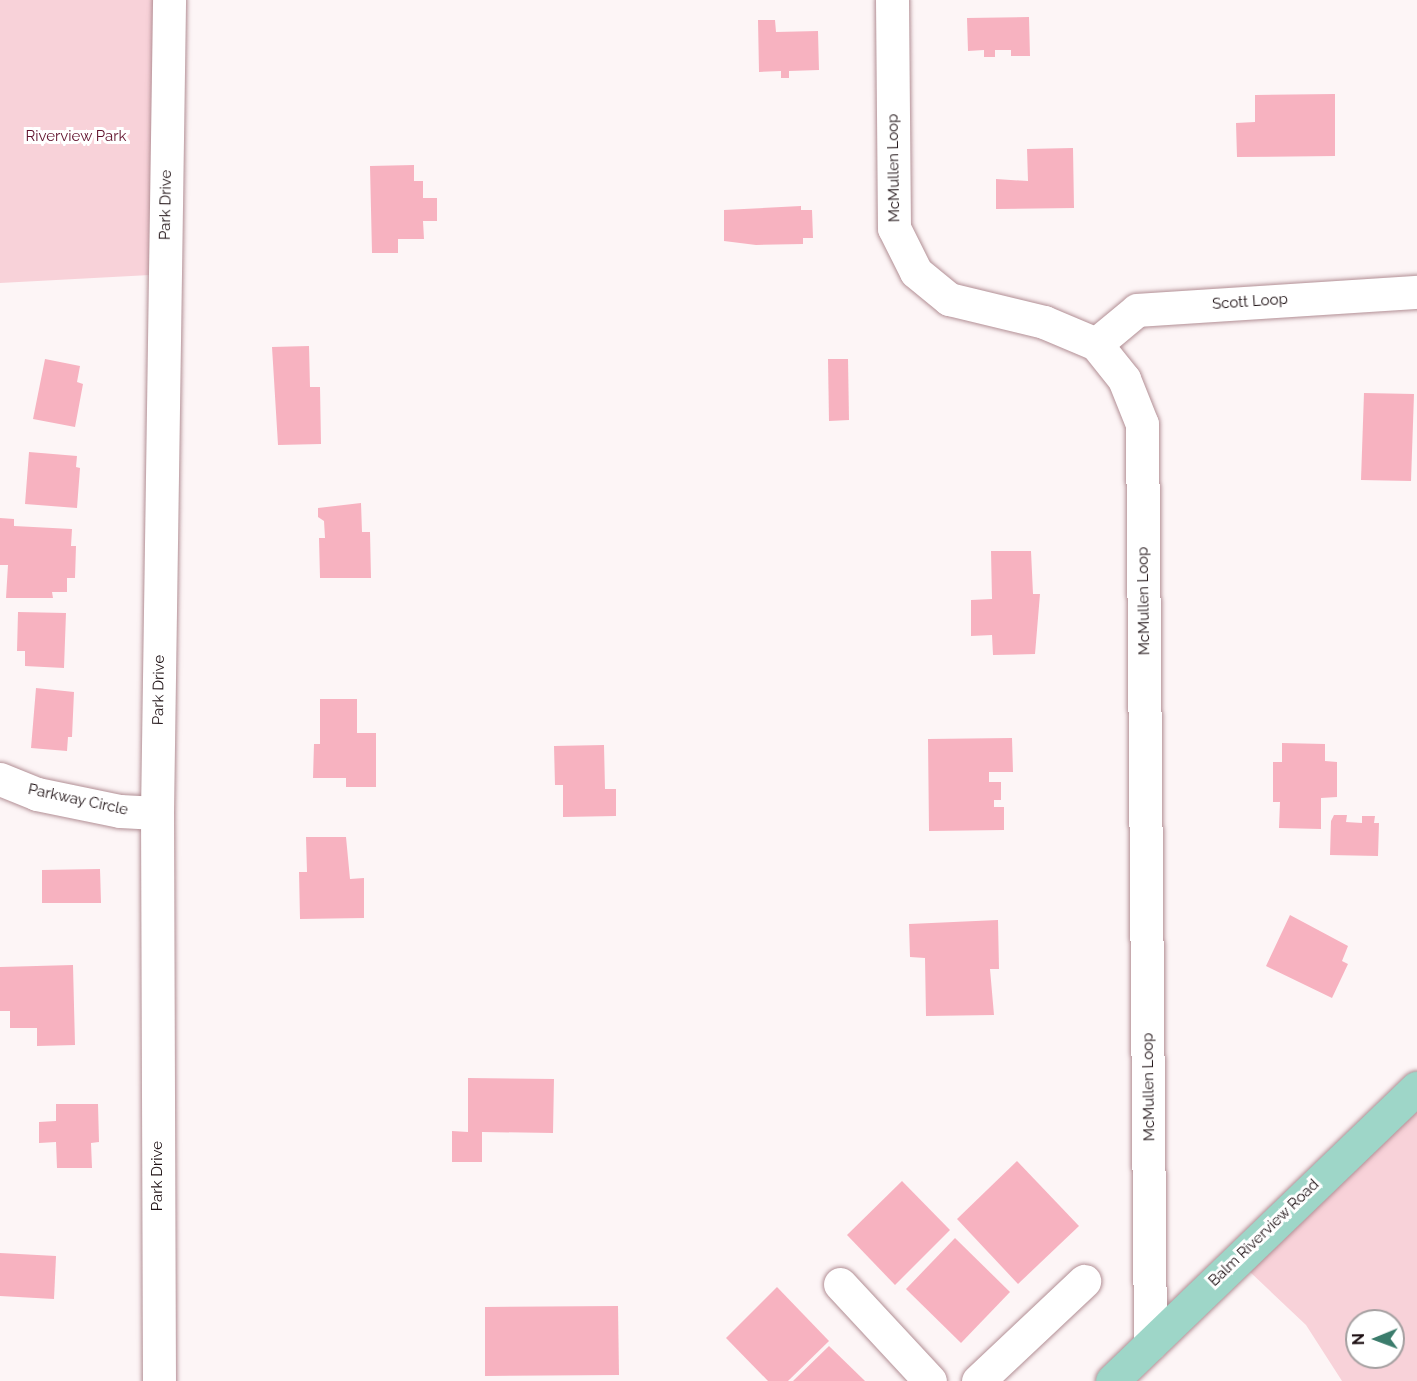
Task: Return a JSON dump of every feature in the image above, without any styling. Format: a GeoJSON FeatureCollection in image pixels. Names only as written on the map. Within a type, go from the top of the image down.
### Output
{"type":"FeatureCollection","features":[{"type":"Feature","properties":{"kind":"main road","name":"Balm Riverview Road"},"geometry":{"type":"LineString","coordinates":[[1112,1381],[1417,1088]]}},
{"type":"Feature","properties":{"kind":"street","name":"Park Drive"},"geometry":{"type":"LineString","coordinates":[[159,1381],[157,813],[169,0]]}},
{"type":"Feature","properties":{"kind":"street","name":"McMullen Loop"},"geometry":{"type":"LineString","coordinates":[[892,0],[894,228],[916,272],[949,299],[1044,322],[1096,344],[1124,379],[1142,424],[1150,1344]]}},
{"type":"Feature","properties":{"kind":"street","name":"Scott Loop"},"geometry":{"type":"LineString","coordinates":[[1096,344],[1137,310],[1417,291]]}},
{"type":"Feature","properties":{"kind":"street","name":"Parkway Circle"},"geometry":{"type":"LineString","coordinates":[[0,779],[37,794],[120,811],[157,813]]}},
{"type":"Feature","properties":{"kind":"street"},"geometry":{"type":"LineString","coordinates":[[978,1381],[1084,1281]]}},
{"type":"Feature","properties":{"kind":"street"},"geometry":{"type":"LineString","coordinates":[[840,1284],[930,1381]]}},
{"type":"Feature","properties":{"kind":"green space","name":"Riverview Park"},"geometry":{"type":"Polygon","coordinates":[[[0,0],[154,0],[150,275],[0,283],[0,0]]]}},
{"type":"Feature","properties":{"kind":"green space"},"geometry":{"type":"Polygon","coordinates":[[[1417,1109],[1417,1381],[1342,1381],[1306,1325],[1249,1271],[1417,1109]]]}},
{"type":"Feature","properties":{"kind":"building"},"geometry":{"type":"Polygon","coordinates":[[[1029,17],[1030,56],[1011,56],[1011,50],[995,50],[995,57],[984,57],[984,50],[968,51],[967,18],[1029,17]]]}},
{"type":"Feature","properties":{"kind":"building"},"geometry":{"type":"Polygon","coordinates":[[[758,20],[775,20],[776,32],[818,31],[819,70],[789,71],[789,78],[781,78],[781,71],[759,72],[758,20]]]}},
{"type":"Feature","properties":{"kind":"building"},"geometry":{"type":"Polygon","coordinates":[[[1335,94],[1335,156],[1237,157],[1236,123],[1255,122],[1255,95],[1335,94]]]}},
{"type":"Feature","properties":{"kind":"building"},"geometry":{"type":"Polygon","coordinates":[[[1073,148],[1074,208],[996,209],[996,179],[1028,181],[1027,149],[1073,148]]]}},
{"type":"Feature","properties":{"kind":"building"},"geometry":{"type":"Polygon","coordinates":[[[414,165],[414,181],[423,181],[423,198],[437,198],[437,221],[423,221],[424,239],[398,239],[398,253],[372,253],[370,166],[414,165]]]}},
{"type":"Feature","properties":{"kind":"building"},"geometry":{"type":"Polygon","coordinates":[[[801,206],[801,210],[812,210],[813,238],[803,238],[803,244],[756,245],[724,241],[724,210],[801,206]]]}},
{"type":"Feature","properties":{"kind":"building"},"geometry":{"type":"Polygon","coordinates":[[[309,346],[310,387],[320,387],[321,444],[278,445],[272,347],[309,346]]]}},
{"type":"Feature","properties":{"kind":"building"},"geometry":{"type":"Polygon","coordinates":[[[45,359],[80,366],[77,382],[83,384],[75,427],[33,419],[45,359]]]}},
{"type":"Feature","properties":{"kind":"building"},"geometry":{"type":"Polygon","coordinates":[[[828,359],[848,359],[849,420],[829,421],[828,359]]]}},
{"type":"Feature","properties":{"kind":"building"},"geometry":{"type":"Polygon","coordinates":[[[1364,393],[1414,394],[1411,481],[1361,480],[1364,393]]]}},
{"type":"Feature","properties":{"kind":"building"},"geometry":{"type":"Polygon","coordinates":[[[29,452],[77,456],[76,467],[80,468],[77,508],[25,504],[29,452]]]}},
{"type":"Feature","properties":{"kind":"building"},"geometry":{"type":"Polygon","coordinates":[[[361,503],[362,532],[370,532],[371,578],[320,578],[319,538],[325,538],[324,521],[318,517],[318,508],[361,503]]]}},
{"type":"Feature","properties":{"kind":"building"},"geometry":{"type":"Polygon","coordinates":[[[0,518],[14,519],[14,526],[72,529],[71,546],[76,546],[75,578],[67,578],[67,592],[52,592],[53,598],[6,598],[8,565],[0,565],[0,518]]]}},
{"type":"Feature","properties":{"kind":"building"},"geometry":{"type":"Polygon","coordinates":[[[991,551],[1031,551],[1033,594],[1040,594],[1035,654],[993,655],[992,635],[971,636],[971,600],[992,599],[991,551]]]}},
{"type":"Feature","properties":{"kind":"building"},"geometry":{"type":"Polygon","coordinates":[[[18,612],[66,613],[64,668],[25,666],[25,651],[17,651],[18,612]]]}},
{"type":"Feature","properties":{"kind":"building"},"geometry":{"type":"Polygon","coordinates":[[[36,688],[74,692],[72,737],[68,737],[67,751],[31,748],[36,688]]]}},
{"type":"Feature","properties":{"kind":"building"},"geometry":{"type":"Polygon","coordinates":[[[320,699],[357,699],[357,733],[376,733],[376,787],[346,787],[346,778],[313,778],[314,744],[320,744],[320,699]]]}},
{"type":"Feature","properties":{"kind":"building"},"geometry":{"type":"Polygon","coordinates":[[[1012,738],[1013,772],[989,772],[989,782],[1001,782],[1001,800],[994,800],[994,807],[1004,807],[1004,830],[929,831],[928,739],[1012,738]]]}},
{"type":"Feature","properties":{"kind":"building"},"geometry":{"type":"Polygon","coordinates":[[[1282,743],[1325,744],[1325,761],[1337,762],[1337,797],[1321,798],[1321,829],[1279,828],[1280,802],[1273,802],[1273,762],[1282,762],[1282,743]]]}},
{"type":"Feature","properties":{"kind":"building"},"geometry":{"type":"Polygon","coordinates":[[[604,745],[605,789],[616,789],[616,816],[563,817],[563,785],[555,785],[554,746],[604,745]]]}},
{"type":"Feature","properties":{"kind":"building"},"geometry":{"type":"Polygon","coordinates":[[[1334,815],[1347,815],[1346,822],[1362,823],[1362,816],[1375,816],[1374,823],[1379,823],[1378,856],[1330,855],[1331,821],[1334,815]]]}},
{"type":"Feature","properties":{"kind":"building"},"geometry":{"type":"Polygon","coordinates":[[[306,837],[346,837],[350,879],[364,878],[364,918],[300,919],[299,872],[307,872],[306,837]]]}},
{"type":"Feature","properties":{"kind":"building"},"geometry":{"type":"Polygon","coordinates":[[[100,869],[101,903],[42,903],[42,870],[100,869]]]}},
{"type":"Feature","properties":{"kind":"building"},"geometry":{"type":"Polygon","coordinates":[[[1290,915],[1348,946],[1342,961],[1348,964],[1332,998],[1266,966],[1290,915]]]}},
{"type":"Feature","properties":{"kind":"building"},"geometry":{"type":"Polygon","coordinates":[[[998,920],[999,969],[990,969],[994,1015],[926,1016],[925,958],[910,957],[909,924],[998,920]]]}},
{"type":"Feature","properties":{"kind":"building"},"geometry":{"type":"Polygon","coordinates":[[[73,965],[75,1045],[37,1046],[37,1028],[10,1028],[10,1011],[0,1011],[0,967],[73,965]]]}},
{"type":"Feature","properties":{"kind":"building"},"geometry":{"type":"Polygon","coordinates":[[[468,1078],[554,1079],[553,1133],[482,1132],[482,1162],[452,1162],[452,1131],[468,1132],[468,1078]]]}},
{"type":"Feature","properties":{"kind":"building"},"geometry":{"type":"Polygon","coordinates":[[[56,1104],[98,1104],[99,1142],[91,1143],[92,1168],[57,1168],[56,1142],[39,1143],[39,1122],[56,1121],[56,1104]]]}},
{"type":"Feature","properties":{"kind":"building"},"geometry":{"type":"Polygon","coordinates":[[[1017,1161],[1079,1226],[1018,1284],[957,1219],[1017,1161]]]}},
{"type":"Feature","properties":{"kind":"building"},"geometry":{"type":"Polygon","coordinates":[[[902,1181],[950,1230],[895,1285],[847,1235],[902,1181]]]}},
{"type":"Feature","properties":{"kind":"building"},"geometry":{"type":"Polygon","coordinates":[[[955,1238],[1010,1292],[961,1343],[906,1289],[955,1238]]]}},
{"type":"Feature","properties":{"kind":"building"},"geometry":{"type":"Polygon","coordinates":[[[0,1253],[56,1256],[54,1299],[0,1296],[0,1253]]]}},
{"type":"Feature","properties":{"kind":"building"},"geometry":{"type":"Polygon","coordinates":[[[777,1287],[829,1341],[788,1381],[768,1381],[726,1338],[777,1287]]]}},
{"type":"Feature","properties":{"kind":"building"},"geometry":{"type":"Polygon","coordinates":[[[618,1306],[619,1375],[485,1376],[485,1307],[618,1306]]]}},
{"type":"Feature","properties":{"kind":"building"},"geometry":{"type":"Polygon","coordinates":[[[829,1346],[865,1381],[793,1381],[829,1346]]]}}]}
